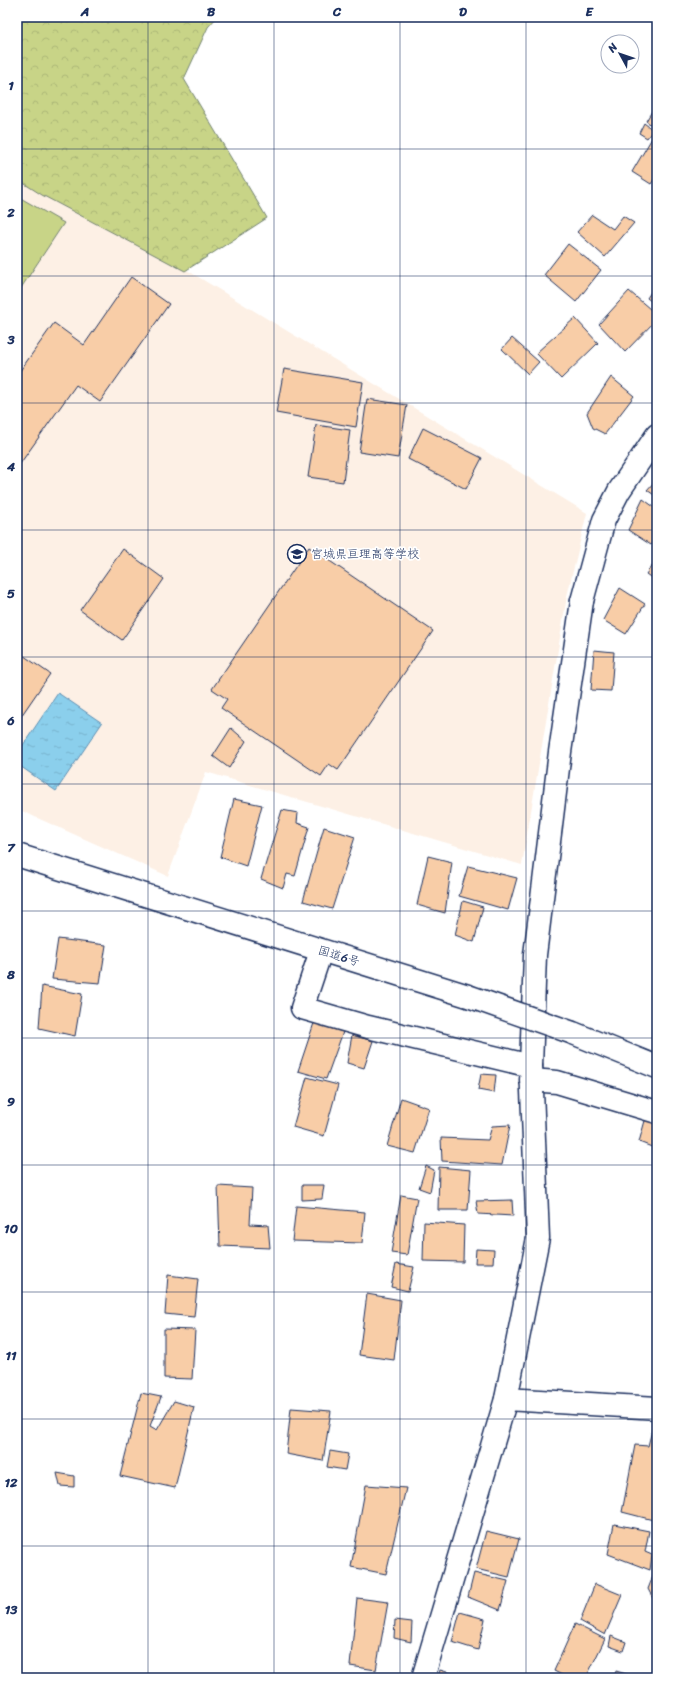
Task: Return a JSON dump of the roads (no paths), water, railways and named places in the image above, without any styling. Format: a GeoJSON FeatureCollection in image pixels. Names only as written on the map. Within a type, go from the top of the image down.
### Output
{"type":"FeatureCollection","features":[{"type":"Feature","properties":{"kind":"main road"},"geometry":{"type":"LineString","coordinates":[[423,1678],[506,1398],[538,1238],[531,1073],[535,955],[560,752],[582,601],[604,520],[619,491],[657,435]]}},
{"type":"Feature","properties":{"kind":"main road","name":"国道6号"},"geometry":{"type":"LineString","coordinates":[[17,855],[468,996],[573,1033],[657,1067]]}},
{"type":"Feature","properties":{"kind":"main road"},"geometry":{"type":"LineString","coordinates":[[321,951],[302,1008],[531,1073],[657,1112]]}},
{"type":"Feature","properties":{"kind":"main road"},"geometry":{"type":"LineString","coordinates":[[506,1398],[657,1408]]}},
{"type":"Feature","properties":{"kind":"water"},"geometry":{"type":"Polygon","coordinates":[[[58,693],[102,723],[56,791],[17,764],[17,754],[58,693]]]}},
{"type":"Feature","properties":{"kind":"place","name":"宮城県亘理高等学校"},"geometry":{"type":"Point","coordinates":[297,554]}}]}
